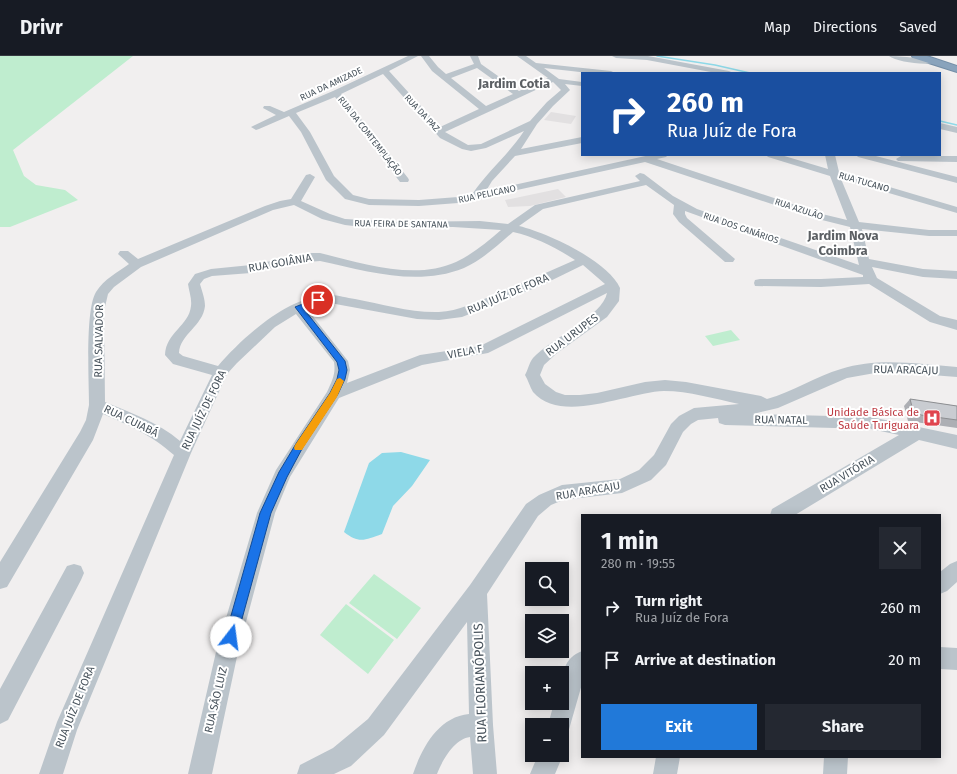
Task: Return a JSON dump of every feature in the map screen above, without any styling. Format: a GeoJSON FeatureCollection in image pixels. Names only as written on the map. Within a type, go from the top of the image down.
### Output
{"type":"FeatureCollection","features":[{"type":"Feature","properties":{"kind":"highway"},"geometry":{"type":"LineString","coordinates":[[943,56],[956,60]]}},
{"type":"Feature","properties":{"kind":"highway"},"geometry":{"type":"LineString","coordinates":[[915,59],[933,58],[956,60]]}},
{"type":"Feature","properties":{"kind":"highway"},"geometry":{"type":"LineString","coordinates":[[933,58],[957,69]]}},
{"type":"Feature","properties":{"kind":"street","name":"RUA DA AMIZADE"},"geometry":{"type":"LineString","coordinates":[[256,127],[336,93],[414,56]]}},
{"type":"Feature","properties":{"kind":"street"},"geometry":{"type":"LineString","coordinates":[[425,56],[435,68],[484,109]]}},
{"type":"Feature","properties":{"kind":"street"},"geometry":{"type":"LineString","coordinates":[[474,56],[478,65],[518,94]]}},
{"type":"Feature","properties":{"kind":"street"},"geometry":{"type":"LineString","coordinates":[[520,56],[555,80],[566,90]]}},
{"type":"Feature","properties":{"kind":"street"},"geometry":{"type":"LineString","coordinates":[[616,56],[653,57]]}},
{"type":"Feature","properties":{"kind":"street"},"geometry":{"type":"LineString","coordinates":[[639,56],[653,57],[723,72]]}},
{"type":"Feature","properties":{"kind":"street"},"geometry":{"type":"LineString","coordinates":[[893,56],[915,59]]}},
{"type":"Feature","properties":{"kind":"street"},"geometry":{"type":"LineString","coordinates":[[446,77],[478,65]]}},
{"type":"Feature","properties":{"kind":"street"},"geometry":{"type":"LineString","coordinates":[[532,65],[593,72]]}},
{"type":"Feature","properties":{"kind":"street"},"geometry":{"type":"LineString","coordinates":[[691,66],[695,70],[703,72]]}},
{"type":"Feature","properties":{"kind":"street","name":"RUA DA PAZ"},"geometry":{"type":"LineString","coordinates":[[384,70],[396,86],[446,139],[466,147],[471,148],[484,146],[533,123]]}},
{"type":"Feature","properties":{"kind":"street"},"geometry":{"type":"LineString","coordinates":[[440,131],[484,109],[555,80],[580,82]]}},
{"type":"Feature","properties":{"kind":"street"},"geometry":{"type":"LineString","coordinates":[[477,196],[488,180],[515,151],[533,123],[550,104],[566,90],[580,82]]}},
{"type":"Feature","properties":{"kind":"street","name":"RUA DA COMTEMPLAÇÃO"},"geometry":{"type":"LineString","coordinates":[[336,93],[404,180]]}},
{"type":"Feature","properties":{"kind":"street"},"geometry":{"type":"LineString","coordinates":[[267,108],[288,114]]}},
{"type":"Feature","properties":{"kind":"street","name":"RUA PELICANO"},"geometry":{"type":"LineString","coordinates":[[288,114],[305,132],[330,178],[349,197],[364,201],[419,204],[458,200],[659,156]]}},
{"type":"Feature","properties":{"kind":"street"},"geometry":{"type":"LineString","coordinates":[[941,126],[957,130]]}},
{"type":"Feature","properties":{"kind":"street"},"geometry":{"type":"LineString","coordinates":[[515,151],[520,149],[531,151],[581,140]]}},
{"type":"Feature","properties":{"kind":"street"},"geometry":{"type":"LineString","coordinates":[[941,150],[957,154]]}},
{"type":"Feature","properties":{"kind":"street","name":"RUA TUCANO"},"geometry":{"type":"LineString","coordinates":[[774,156],[957,210]]}},
{"type":"Feature","properties":{"kind":"street"},"geometry":{"type":"LineString","coordinates":[[830,156],[834,174],[855,225],[868,271],[930,316],[957,325]]}},
{"type":"Feature","properties":{"kind":"street"},"geometry":{"type":"LineString","coordinates":[[865,156],[957,180]]}},
{"type":"Feature","properties":{"kind":"street","name":"RUA AZULÃO"},"geometry":{"type":"LineString","coordinates":[[646,159],[818,216],[855,225],[929,233],[957,233]]}},
{"type":"Feature","properties":{"kind":"street"},"geometry":{"type":"LineString","coordinates":[[877,159],[957,159]]}},
{"type":"Feature","properties":{"kind":"street","name":"RUA DOS CANÁRIOS"},"geometry":{"type":"LineString","coordinates":[[626,163],[647,182],[680,205],[710,218],[868,271],[957,275]]}},
{"type":"Feature","properties":{"kind":"street"},"geometry":{"type":"LineString","coordinates":[[295,202],[310,177]]}},
{"type":"Feature","properties":{"kind":"street"},"geometry":{"type":"LineString","coordinates":[[511,227],[527,214],[539,207],[647,182]]}},
{"type":"Feature","properties":{"kind":"street","name":"RUA FEIRA DE SANTANA"},"geometry":{"type":"LineString","coordinates":[[295,202],[328,218],[344,222],[388,225],[484,225],[511,227]]}},
{"type":"Feature","properties":{"kind":"street","name":"RUA SALVADOR"},"geometry":{"type":"LineString","coordinates":[[0,580],[87,435],[94,420],[98,405],[98,303],[102,292],[109,284],[137,264],[269,208],[280,204],[295,202]]}},
{"type":"Feature","properties":{"kind":"street"},"geometry":{"type":"LineString","coordinates":[[680,205],[679,214],[683,220],[729,259]]}},
{"type":"Feature","properties":{"kind":"street"},"geometry":{"type":"LineString","coordinates":[[511,227],[522,229],[549,240],[584,260],[607,278],[613,285]]}},
{"type":"Feature","properties":{"kind":"street","name":"RUA GOIÂNIA"},"geometry":{"type":"LineString","coordinates":[[221,372],[178,360],[172,355],[171,348],[175,340],[196,315],[198,306],[194,284],[196,280],[203,275],[262,267],[309,256],[320,257],[398,274],[417,275],[437,273],[453,268],[477,255],[511,227]]}},
{"type":"Feature","properties":{"kind":"street"},"geometry":{"type":"LineString","coordinates":[[124,254],[137,264]]}},
{"type":"Feature","properties":{"kind":"street","name":"RUA JUÍZ DE FORA"},"geometry":{"type":"LineString","coordinates":[[51,774],[65,730],[183,453],[221,372],[232,359],[270,324],[281,316],[298,307],[318,300],[330,299],[417,315],[439,316],[462,313],[584,260]]}},
{"type":"Feature","properties":{"kind":"street"},"geometry":{"type":"LineString","coordinates":[[760,283],[821,283],[868,271]]}},
{"type":"Feature","properties":{"kind":"street","name":"VIELA F"},"geometry":{"type":"LineString","coordinates":[[334,394],[420,360],[483,350],[613,285]]}},
{"type":"Feature","properties":{"kind":"street","name":"RUA URUPES"},"geometry":{"type":"LineString","coordinates":[[613,285],[614,296],[608,308],[588,325],[556,346],[535,366],[533,376],[538,388],[550,396],[566,401],[583,401],[642,388],[672,386],[772,404]]}},
{"type":"Feature","properties":{"kind":"street","name":"RUA SÃO LUIZ"},"geometry":{"type":"LineString","coordinates":[[200,774],[227,652],[266,513],[282,475],[334,394],[343,370],[341,361],[298,307]]}},
{"type":"Feature","properties":{"kind":"street","name":"RUA ARACAJU"},"geometry":{"type":"LineString","coordinates":[[309,774],[342,757],[376,727],[477,592],[532,510],[545,500],[562,493],[622,486],[646,475],[660,460],[677,428],[694,414],[746,409],[772,404],[844,373],[875,368],[906,368],[957,372]]}},
{"type":"Feature","properties":{"kind":"street","name":"RUA CUIABÁ"},"geometry":{"type":"LineString","coordinates":[[98,405],[138,422],[162,436],[183,453]]}},
{"type":"Feature","properties":{"kind":"street","name":"RUA NATAL"},"geometry":{"type":"LineString","coordinates":[[694,414],[737,420],[871,423],[914,434],[957,442]]}},
{"type":"Feature","properties":{"kind":"street","name":"RUA VITÓRIA"},"geometry":{"type":"LineString","coordinates":[[781,514],[914,434]]}},
{"type":"Feature","properties":{"kind":"street"},"geometry":{"type":"LineString","coordinates":[[941,583],[957,570]]}},
{"type":"Feature","properties":{"kind":"street"},"geometry":{"type":"LineString","coordinates":[[0,712],[74,573]]}},
{"type":"Feature","properties":{"kind":"street","name":"RUA FLORIANÓPOLIS"},"geometry":{"type":"LineString","coordinates":[[477,592],[481,725],[485,774]]}},
{"type":"Feature","properties":{"kind":"street"},"geometry":{"type":"LineString","coordinates":[[941,658],[957,659]]}},
{"type":"Feature","properties":{"kind":"street"},"geometry":{"type":"LineString","coordinates":[[562,718],[573,674],[581,663]]}},
{"type":"Feature","properties":{"kind":"street"},"geometry":{"type":"LineString","coordinates":[[425,774],[427,767],[444,740],[459,727],[481,725]]}},
{"type":"Feature","properties":{"kind":"street"},"geometry":{"type":"LineString","coordinates":[[665,774],[668,758]]}},
{"type":"Feature","properties":{"kind":"street"},"geometry":{"type":"LineString","coordinates":[[835,774],[836,758]]}},
{"type":"Feature","properties":{"kind":"street"},"geometry":{"type":"LineString","coordinates":[[542,774],[548,762]]}},
{"type":"Feature","properties":{"kind":"shaded area"},"geometry":{"type":"Polygon","coordinates":[[[551,112],[576,116],[571,124],[544,120],[551,112]]]}},
{"type":"Feature","properties":{"kind":"shaded area"},"geometry":{"type":"Polygon","coordinates":[[[558,189],[566,197],[530,206],[508,207],[505,200],[558,189]]]}},
{"type":"Feature","properties":{"kind":"green space"},"geometry":{"type":"Polygon","coordinates":[[[0,56],[133,56],[13,150],[24,176],[36,185],[65,190],[78,200],[10,227],[0,227],[0,56]]]}},
{"type":"Feature","properties":{"kind":"green space"},"geometry":{"type":"Polygon","coordinates":[[[731,330],[740,340],[713,346],[705,336],[731,330]]]}},
{"type":"Feature","properties":{"kind":"green space"},"geometry":{"type":"Polygon","coordinates":[[[374,574],[421,608],[397,639],[349,603],[374,574]]]}},
{"type":"Feature","properties":{"kind":"green space"},"geometry":{"type":"Polygon","coordinates":[[[346,604],[394,640],[368,674],[320,635],[346,604]]]}},
{"type":"Feature","properties":{"kind":"water"},"geometry":{"type":"Polygon","coordinates":[[[401,452],[430,460],[412,486],[393,506],[382,534],[362,540],[349,536],[344,532],[369,463],[382,453],[401,452]]]}},
{"type":"Feature","properties":{"kind":"building"},"geometry":{"type":"Polygon","coordinates":[[[910,399],[957,406],[957,420],[914,414],[910,399]]]}},
{"type":"Feature","properties":{"kind":"waterway"},"geometry":{"type":"LineString","coordinates":[[657,56],[715,65],[746,72]]}},
{"type":"Feature","properties":{"kind":"waterway"},"geometry":{"type":"LineString","coordinates":[[941,121],[957,125]]}},
{"type":"Feature","properties":{"kind":"slow traffic"},"geometry":{"type":"LineString","coordinates":[[298,448],[334,394],[340,381]]}},
{"type":"Feature","properties":{"kind":"place","name":"Unidade Básica de Saúde Turiguara"},"geometry":{"type":"Point","coordinates":[932,418]}},
{"type":"Feature","properties":{"kind":"district","name":"Jardim Cotia"},"geometry":{"type":"Point","coordinates":[514,83]}},
{"type":"Feature","properties":{"kind":"district","name":"Jardim Nova Coimbra"},"geometry":{"type":"Point","coordinates":[843,242]}},
{"type":"Feature","properties":{"kind":"route"},"geometry":{"type":"LineString","coordinates":[[231,637],[251,560],[266,513],[282,475],[334,394],[341,379],[343,370],[341,361],[298,307],[318,300]]}}]}
